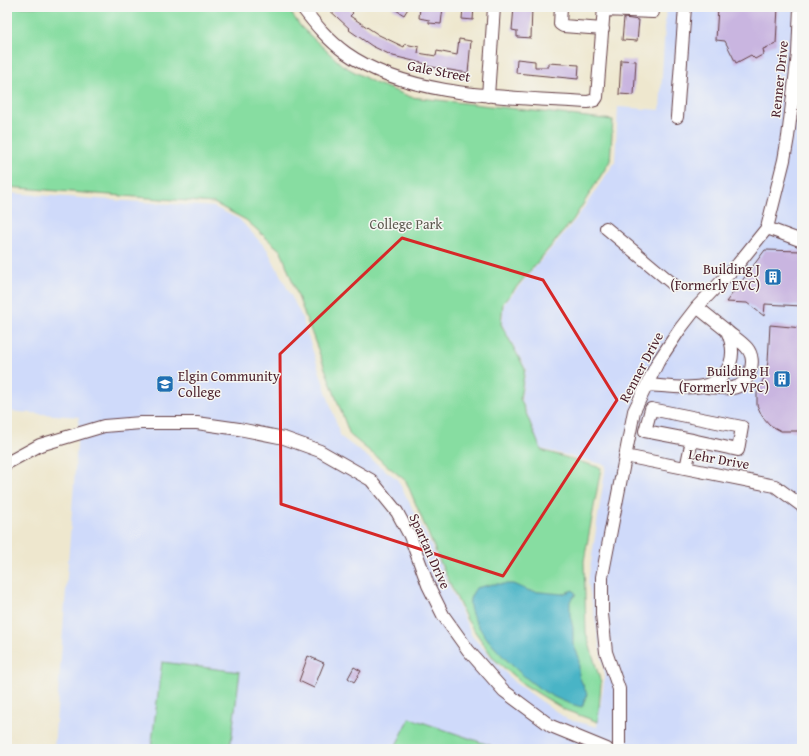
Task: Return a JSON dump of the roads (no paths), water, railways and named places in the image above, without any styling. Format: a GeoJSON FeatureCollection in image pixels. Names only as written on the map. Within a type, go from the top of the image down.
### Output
{"type":"FeatureCollection","features":[{"type":"Feature","properties":{"kind":"street","name":"Gale Street"},"geometry":{"type":"LineString","coordinates":[[302,7],[316,26],[330,40],[347,53],[369,66],[390,76],[413,83],[488,96],[588,102],[595,100],[598,94],[603,29]]}},
{"type":"Feature","properties":{"kind":"street"},"geometry":{"type":"LineString","coordinates":[[488,96],[494,7]]}},
{"type":"Feature","properties":{"kind":"street"},"geometry":{"type":"LineString","coordinates":[[561,7],[560,24],[563,26],[603,29],[604,8],[653,12],[653,7]]}},
{"type":"Feature","properties":{"kind":"street"},"geometry":{"type":"LineString","coordinates":[[677,117],[685,7]]}},
{"type":"Feature","properties":{"kind":"street","name":"Renner Drive"},"geometry":{"type":"LineString","coordinates":[[619,749],[619,689],[606,652],[602,614],[602,577],[634,411],[658,362],[697,306],[738,264],[767,228],[784,160],[798,89],[798,54],[801,11]]}},
{"type":"Feature","properties":{"kind":"street"},"geometry":{"type":"LineString","coordinates":[[606,228],[673,284]]}},
{"type":"Feature","properties":{"kind":"street"},"geometry":{"type":"LineString","coordinates":[[767,228],[802,241]]}},
{"type":"Feature","properties":{"kind":"street"},"geometry":{"type":"LineString","coordinates":[[647,385],[733,388],[745,380],[750,372],[751,357],[747,348],[697,306]]}},
{"type":"Feature","properties":{"kind":"street"},"geometry":{"type":"LineString","coordinates":[[704,387],[716,382],[728,367],[732,349],[727,331]]}},
{"type":"Feature","properties":{"kind":"street"},"geometry":{"type":"LineString","coordinates":[[651,409],[742,427],[738,450],[692,440],[645,431],[651,409]]}},
{"type":"Feature","properties":{"kind":"street","name":"Spartan Drive"},"geometry":{"type":"LineString","coordinates":[[7,463],[40,445],[104,426],[141,423],[197,423],[239,429],[284,438],[320,451],[370,480],[397,512],[410,536],[428,585],[443,616],[468,650],[504,691],[551,726],[606,749]]}},
{"type":"Feature","properties":{"kind":"street"},"geometry":{"type":"LineString","coordinates":[[686,468],[692,440]]}},
{"type":"Feature","properties":{"kind":"street","name":"Lehr Drive"},"geometry":{"type":"LineString","coordinates":[[625,456],[775,486],[802,506]]}},
{"type":"Feature","properties":{"kind":"water"},"geometry":{"type":"Polygon","coordinates":[[[493,584],[513,584],[530,591],[562,594],[573,590],[576,594],[570,601],[570,615],[573,628],[573,644],[579,657],[579,676],[587,694],[582,707],[559,699],[545,692],[524,676],[497,650],[476,623],[471,610],[470,599],[476,588],[493,584]]]}},
{"type":"Feature","properties":{"kind":"place","name":"Building J (Formerly EVC)"},"geometry":{"type":"Point","coordinates":[773,277]}},
{"type":"Feature","properties":{"kind":"place","name":"Building H (Formerly VPC)"},"geometry":{"type":"Point","coordinates":[782,379]}},
{"type":"Feature","properties":{"kind":"place","name":"Elgin Community College"},"geometry":{"type":"Point","coordinates":[165,384]}},
{"type":"Feature","properties":{"kind":"park label","name":"College Park"},"geometry":{"type":"Point","coordinates":[406,224]}}]}
